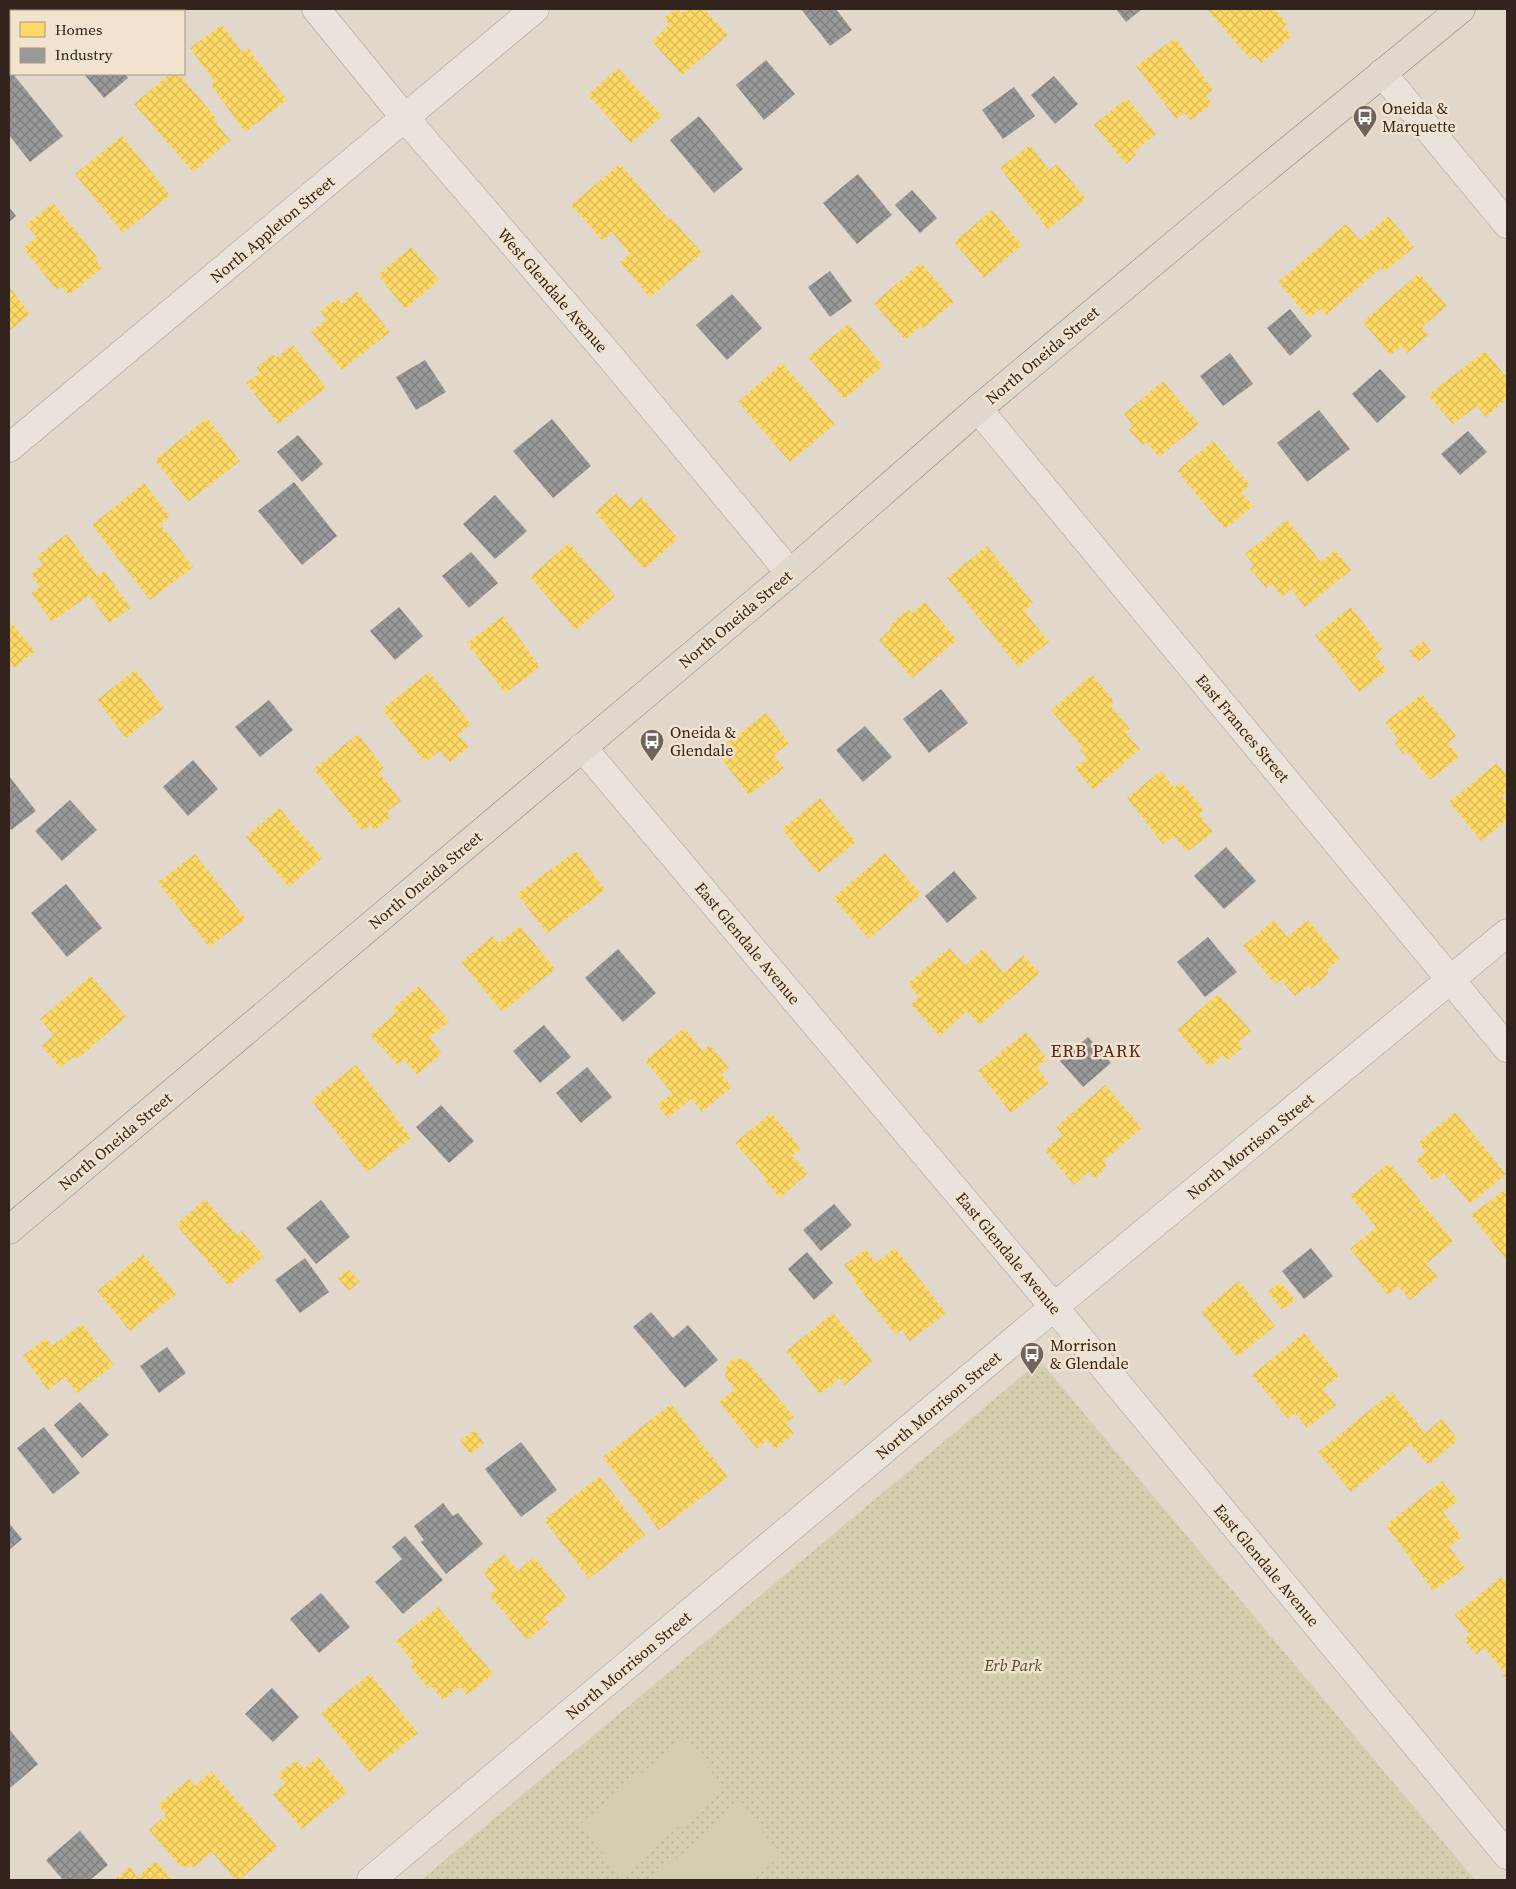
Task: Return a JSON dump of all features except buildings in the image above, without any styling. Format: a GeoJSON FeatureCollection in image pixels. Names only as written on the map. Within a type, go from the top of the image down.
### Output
{"type":"FeatureCollection","features":[{"type":"Feature","properties":{"kind":"main road","name":"North Oneida Street"},"geometry":{"type":"LineString","coordinates":[[9,1230],[790,573],[978,409],[1382,73],[1462,9]]}},
{"type":"Feature","properties":{"kind":"street","name":"West Glendale Avenue"},"geometry":{"type":"LineString","coordinates":[[316,9],[405,118],[608,354],[790,573]]}},
{"type":"Feature","properties":{"kind":"street","name":"North Appleton Street"},"geometry":{"type":"LineString","coordinates":[[9,448],[535,9]]}},
{"type":"Feature","properties":{"kind":"street"},"geometry":{"type":"LineString","coordinates":[[1382,73],[1507,224]]}},
{"type":"Feature","properties":{"kind":"street","name":"East Frances Street"},"geometry":{"type":"LineString","coordinates":[[978,409],[1254,740],[1507,1048]]}},
{"type":"Feature","properties":{"kind":"street","name":"East Glendale Avenue"},"geometry":{"type":"LineString","coordinates":[[582,747],[1054,1307],[1507,1855]]}},
{"type":"Feature","properties":{"kind":"street","name":"North Morrison Street"},"geometry":{"type":"LineString","coordinates":[[371,1880],[1054,1307],[1507,933]]}},
{"type":"Feature","properties":{"kind":"green space","name":"Erb Park"},"geometry":{"type":"Polygon","coordinates":[[[1040,1361],[1475,1880],[421,1880],[1040,1361]]]}},
{"type":"Feature","properties":{"kind":"green space"},"geometry":{"type":"Polygon","coordinates":[[[684,1738],[725,1788],[621,1875],[579,1825],[684,1738]]]}},
{"type":"Feature","properties":{"kind":"green space"},"geometry":{"type":"Polygon","coordinates":[[[740,1805],[782,1855],[752,1880],[650,1880],[740,1805]]]}},
{"type":"Feature","properties":{"kind":"place","name":"Oneida & Marquette"},"geometry":{"type":"Point","coordinates":[1365,138]}},
{"type":"Feature","properties":{"kind":"place","name":"Oneida & Glendale"},"geometry":{"type":"Point","coordinates":[652,762]}},
{"type":"Feature","properties":{"kind":"place","name":"Morrison & Glendale"},"geometry":{"type":"Point","coordinates":[1032,1375]}},
{"type":"Feature","properties":{"kind":"district","name":"ERB PARK"},"geometry":{"type":"Point","coordinates":[1096,1050]}}]}
